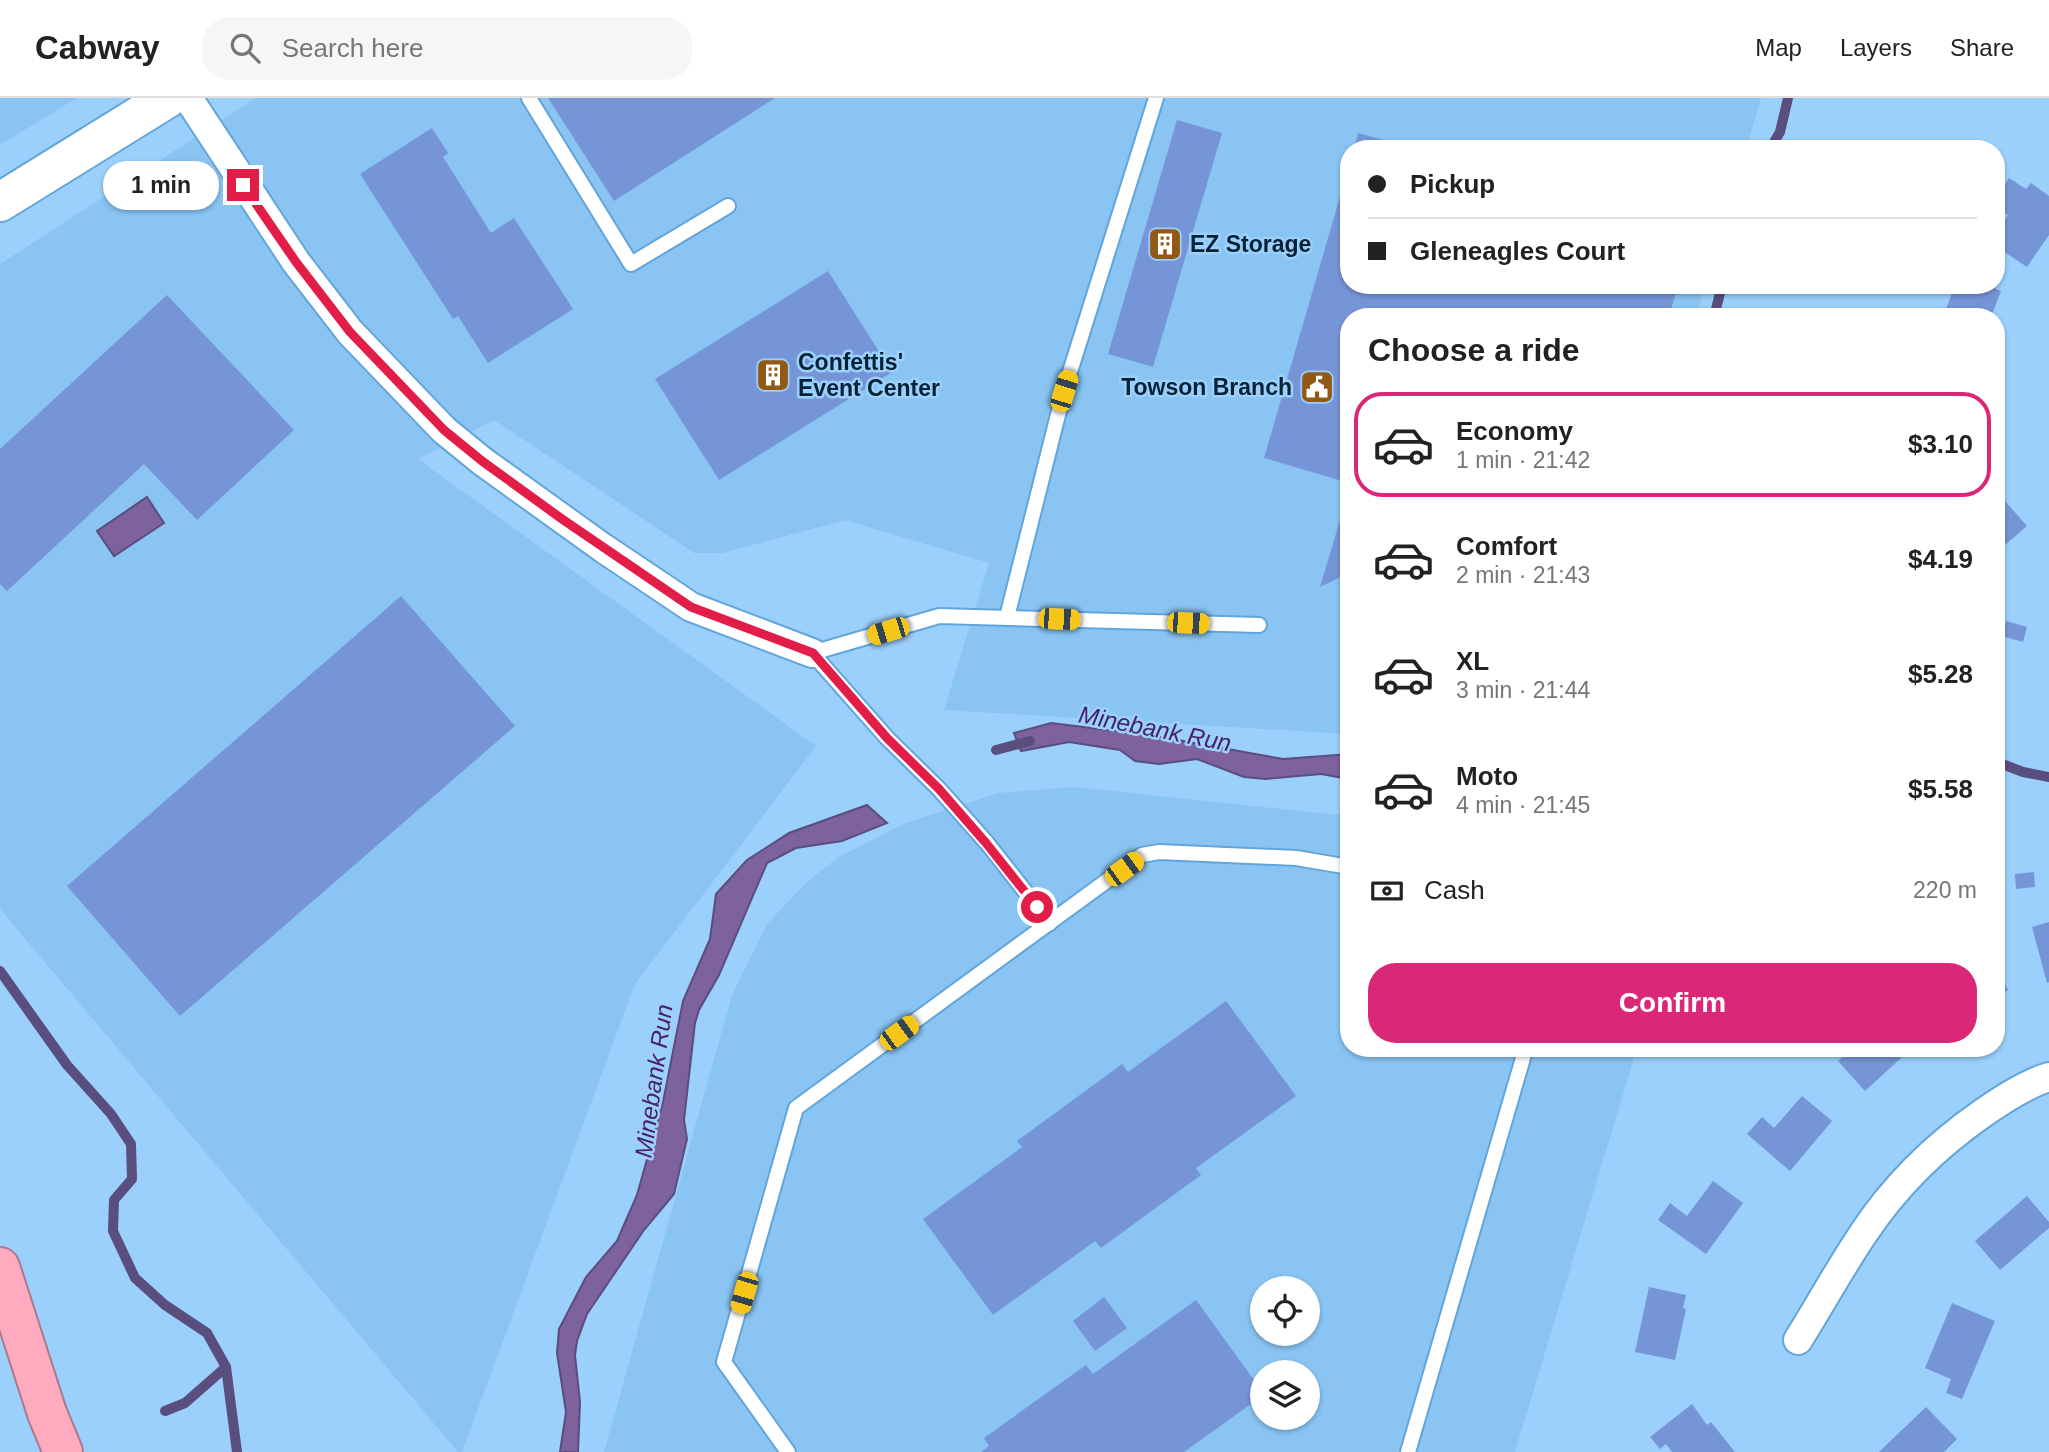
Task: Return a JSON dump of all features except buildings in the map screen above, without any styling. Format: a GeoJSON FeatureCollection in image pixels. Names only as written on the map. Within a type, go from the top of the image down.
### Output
{"type":"FeatureCollection","features":[{"type":"Feature","properties":{"kind":"highway"},"geometry":{"type":"LineString","coordinates":[[0,1266],[47,1413],[63,1452]]}},
{"type":"Feature","properties":{"kind":"street"},"geometry":{"type":"LineString","coordinates":[[0,202],[168,98]]}},
{"type":"Feature","properties":{"kind":"street"},"geometry":{"type":"LineString","coordinates":[[188,98],[303,272],[350,332],[444,430],[482,461],[593,541],[691,607],[813,653]]}},
{"type":"Feature","properties":{"kind":"street"},"geometry":{"type":"LineString","coordinates":[[1798,1340],[1863,1233],[1890,1198],[1922,1164],[1960,1129],[2000,1101],[2049,1077]]}},
{"type":"Feature","properties":{"kind":"lane"},"geometry":{"type":"LineString","coordinates":[[529,98],[631,264],[727,206]]}},
{"type":"Feature","properties":{"kind":"lane"},"geometry":{"type":"LineString","coordinates":[[1007,617],[1064,391],[1156,98]]}},
{"type":"Feature","properties":{"kind":"lane"},"geometry":{"type":"LineString","coordinates":[[1050,923],[971,825],[887,738],[813,653],[939,616],[1258,625]]}},
{"type":"Feature","properties":{"kind":"lane"},"geometry":{"type":"LineString","coordinates":[[788,1452],[724,1362],[796,1108],[1142,855],[1296,859],[1340,866]]}},
{"type":"Feature","properties":{"kind":"lane"},"geometry":{"type":"LineString","coordinates":[[1408,1452],[1523,1057]]}},
{"type":"Feature","properties":{"kind":"shaded area"},"geometry":{"type":"Polygon","coordinates":[[[0,98],[77,98],[0,145],[0,98]]]}},
{"type":"Feature","properties":{"kind":"shaded area"},"geometry":{"type":"Polygon","coordinates":[[[256,98],[1761,98],[1749,140],[1340,140],[1340,294],[1702,294],[1699,308],[1340,308],[1340,733],[944,710],[989,563],[845,520],[723,553],[694,553],[494,420],[418,459],[816,746],[635,984],[462,1452],[458,1452],[0,909],[0,264],[256,98]]]}},
{"type":"Feature","properties":{"kind":"shaded area"},"geometry":{"type":"Polygon","coordinates":[[[147,497],[164,523],[114,556],[97,531],[147,497]]]}},
{"type":"Feature","properties":{"kind":"shaded area","name":"Minebank Run"},"geometry":{"type":"Polygon","coordinates":[[[1051,723],[1156,736],[1283,759],[1340,755],[1340,777],[1321,774],[1265,779],[1244,777],[1197,759],[1159,764],[1135,761],[1120,750],[1069,742],[1021,751],[1014,733],[1051,723]]]}},
{"type":"Feature","properties":{"kind":"shaded area"},"geometry":{"type":"Polygon","coordinates":[[[1074,787],[1340,815],[1340,1057],[1634,1057],[1515,1452],[604,1452],[732,995],[767,924],[807,882],[837,858],[903,824],[998,793],[1074,787]]]}},
{"type":"Feature","properties":{"kind":"shaded area","name":"Minebank Run"},"geometry":{"type":"Polygon","coordinates":[[[867,805],[887,823],[842,841],[796,848],[767,863],[719,975],[699,1010],[695,1023],[684,1120],[687,1139],[674,1194],[644,1230],[587,1314],[575,1355],[580,1402],[578,1452],[560,1452],[566,1412],[557,1353],[559,1329],[586,1277],[617,1241],[637,1195],[663,1102],[683,1001],[710,939],[716,894],[747,860],[789,833],[867,805]]]}},
{"type":"Feature","properties":{"kind":"waterway"},"geometry":{"type":"LineString","coordinates":[[1775,140],[1780,132],[1788,98]]}},
{"type":"Feature","properties":{"kind":"waterway"},"geometry":{"type":"LineString","coordinates":[[1716,308],[1720,294]]}},
{"type":"Feature","properties":{"kind":"waterway","name":"Minebank Run"},"geometry":{"type":"LineString","coordinates":[[996,750],[1030,741]]}},
{"type":"Feature","properties":{"kind":"waterway","name":"Minebank Run"},"geometry":{"type":"LineString","coordinates":[[2005,765],[2049,777]]}},
{"type":"Feature","properties":{"kind":"waterway"},"geometry":{"type":"LineString","coordinates":[[0,971],[67,1065],[111,1114],[131,1144],[132,1179],[114,1200],[113,1231],[135,1278],[165,1305],[207,1333],[226,1367],[237,1452]]}},
{"type":"Feature","properties":{"kind":"waterway"},"geometry":{"type":"LineString","coordinates":[[165,1411],[185,1403],[226,1367]]}},
{"type":"Feature","properties":{"kind":"place","name":"EZ Storage"},"geometry":{"type":"Point","coordinates":[1165,244]}},
{"type":"Feature","properties":{"kind":"place","name":"Confettis' Event Center"},"geometry":{"type":"Point","coordinates":[773,375]}},
{"type":"Feature","properties":{"kind":"place","name":"Towson Branch"},"geometry":{"type":"Point","coordinates":[1317,387]}},
{"type":"Feature","properties":{"kind":"route"},"geometry":{"type":"LineString","coordinates":[[243,185],[296,262],[350,332],[444,430],[562,519],[691,607],[813,653],[887,738],[939,789],[1037,907]]}}]}
